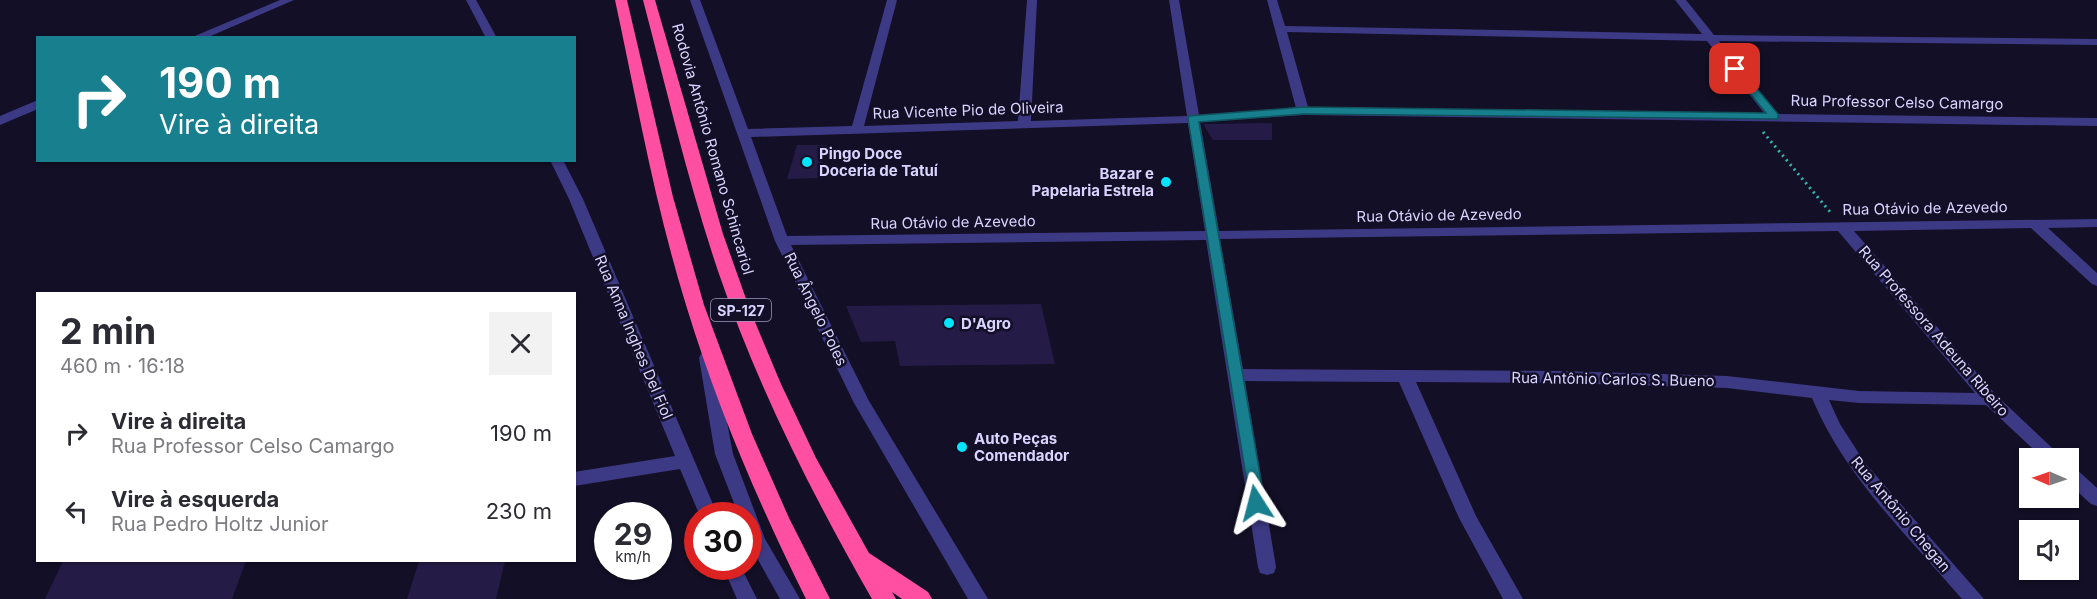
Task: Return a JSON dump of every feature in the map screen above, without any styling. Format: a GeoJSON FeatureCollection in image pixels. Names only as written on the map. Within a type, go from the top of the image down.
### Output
{"type":"FeatureCollection","features":[{"type":"Feature","properties":{"kind":"highway","name":"SP-127"},"geometry":{"type":"LineString","coordinates":[[621,0],[668,210],[700,322],[738,426],[818,599]]}},
{"type":"Feature","properties":{"kind":"highway","name":"Rodovia Antônio Romano Schincariol"},"geometry":{"type":"LineString","coordinates":[[649,0],[705,200],[740,308],[784,411],[858,555],[884,599]]}},
{"type":"Feature","properties":{"kind":"highway"},"geometry":{"type":"LineString","coordinates":[[858,555],[920,599]]}},
{"type":"Feature","properties":{"kind":"street"},"geometry":{"type":"LineString","coordinates":[[200,36],[289,0]]}},
{"type":"Feature","properties":{"kind":"street"},"geometry":{"type":"LineString","coordinates":[[471,0],[491,36]]}},
{"type":"Feature","properties":{"kind":"street","name":"Rua Ângelo Poles"},"geometry":{"type":"LineString","coordinates":[[695,0],[782,241],[862,403],[978,599]]}},
{"type":"Feature","properties":{"kind":"street"},"geometry":{"type":"LineString","coordinates":[[857,130],[892,0]]}},
{"type":"Feature","properties":{"kind":"street"},"geometry":{"type":"LineString","coordinates":[[1024,126],[1032,0]]}},
{"type":"Feature","properties":{"kind":"street"},"geometry":{"type":"LineString","coordinates":[[1174,0],[1267,567]]}},
{"type":"Feature","properties":{"kind":"street"},"geometry":{"type":"LineString","coordinates":[[1272,0],[1304,111]]}},
{"type":"Feature","properties":{"kind":"street"},"geometry":{"type":"LineString","coordinates":[[1680,0],[1708,38],[1774,117]]}},
{"type":"Feature","properties":{"kind":"street"},"geometry":{"type":"LineString","coordinates":[[1280,29],[1708,38],[2097,42]]}},
{"type":"Feature","properties":{"kind":"street"},"geometry":{"type":"LineString","coordinates":[[0,121],[36,105]]}},
{"type":"Feature","properties":{"kind":"street","name":"Rua Professor Celso Camargo"},"geometry":{"type":"LineString","coordinates":[[1193,119],[1304,111],[2097,122]]}},
{"type":"Feature","properties":{"kind":"street","name":"Rua Vicente Pio de Oliveira"},"geometry":{"type":"LineString","coordinates":[[743,133],[1193,119]]}},
{"type":"Feature","properties":{"kind":"street","name":"Rua Anna Inghes Del Fiol"},"geometry":{"type":"LineString","coordinates":[[557,162],[576,199],[703,502]]}},
{"type":"Feature","properties":{"kind":"street","name":"Rua Otávio de Azevedo"},"geometry":{"type":"LineString","coordinates":[[782,241],[2097,223]]}},
{"type":"Feature","properties":{"kind":"street"},"geometry":{"type":"LineString","coordinates":[[2035,224],[2097,281]]}},
{"type":"Feature","properties":{"kind":"street","name":"Rua Professora Adeuna Ribeiro"},"geometry":{"type":"LineString","coordinates":[[1841,225],[1990,399],[2043,448]]}},
{"type":"Feature","properties":{"kind":"street"},"geometry":{"type":"LineString","coordinates":[[700,322],[724,454],[742,502]]}},
{"type":"Feature","properties":{"kind":"street","name":"Rua Antônio Carlos S. Bueno"},"geometry":{"type":"LineString","coordinates":[[1235,375],[1562,377],[1727,382],[1859,397],[1990,399]]}},
{"type":"Feature","properties":{"kind":"street"},"geometry":{"type":"LineString","coordinates":[[1405,376],[1442,464],[1478,538],[1513,599]]}},
{"type":"Feature","properties":{"kind":"street","name":"Rua Antônio Chegan"},"geometry":{"type":"LineString","coordinates":[[1818,392],[1832,426],[1859,468],[1974,599]]}},
{"type":"Feature","properties":{"kind":"street"},"geometry":{"type":"LineString","coordinates":[[576,479],[686,461]]}},
{"type":"Feature","properties":{"kind":"street"},"geometry":{"type":"LineString","coordinates":[[2079,482],[2097,499]]}},
{"type":"Feature","properties":{"kind":"street"},"geometry":{"type":"LineString","coordinates":[[762,550],[790,599]]}},
{"type":"Feature","properties":{"kind":"street"},"geometry":{"type":"LineString","coordinates":[[738,580],[747,599]]}},
{"type":"Feature","properties":{"kind":"path"},"geometry":{"type":"LineString","coordinates":[[1750,117],[1841,225]]}},
{"type":"Feature","properties":{"kind":"building"},"geometry":{"type":"Polygon","coordinates":[[[1272,123],[1272,140],[1213,140],[1203,124],[1272,123]]]}},
{"type":"Feature","properties":{"kind":"building","name":"Pingo Doce Doceria de Tatuí"},"geometry":{"type":"Polygon","coordinates":[[[797,145],[827,145],[819,178],[787,179],[797,145]]]}},
{"type":"Feature","properties":{"kind":"building","name":"D'Agro"},"geometry":{"type":"Polygon","coordinates":[[[1041,304],[1055,364],[900,366],[895,341],[861,342],[846,306],[1041,304]]]}},
{"type":"Feature","properties":{"kind":"building"},"geometry":{"type":"Polygon","coordinates":[[[63,562],[246,562],[232,599],[45,599],[63,562]]]}},
{"type":"Feature","properties":{"kind":"building"},"geometry":{"type":"Polygon","coordinates":[[[419,562],[505,562],[496,599],[407,599],[419,562]]]}},
{"type":"Feature","properties":{"kind":"place","name":"Pingo Doce Doceria de Tatuí"},"geometry":{"type":"Point","coordinates":[807,162]}},
{"type":"Feature","properties":{"kind":"place","name":"Bazar e Papelaria Estrela"},"geometry":{"type":"Point","coordinates":[1166,182]}},
{"type":"Feature","properties":{"kind":"place","name":"D'Agro"},"geometry":{"type":"Point","coordinates":[949,323]}},
{"type":"Feature","properties":{"kind":"place","name":"Auto Peças Comendador"},"geometry":{"type":"Point","coordinates":[962,447]}},
{"type":"Feature","properties":{"kind":"route"},"geometry":{"type":"LineString","coordinates":[[1256,503],[1193,119],[1304,111],[1774,117],[1735,69]]}}]}
